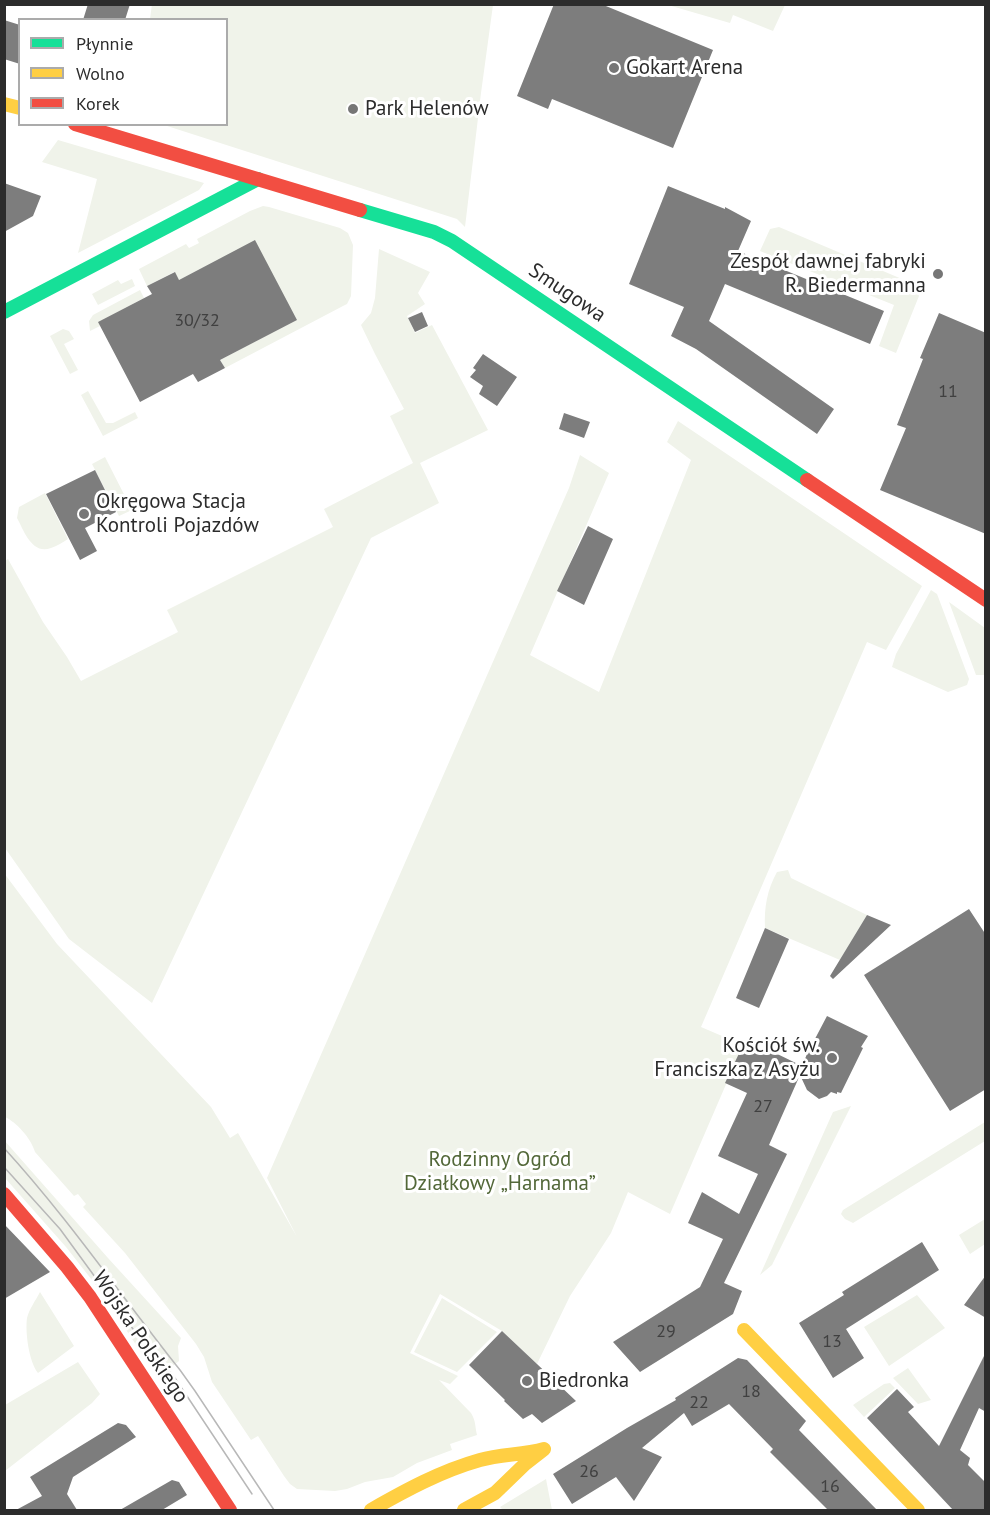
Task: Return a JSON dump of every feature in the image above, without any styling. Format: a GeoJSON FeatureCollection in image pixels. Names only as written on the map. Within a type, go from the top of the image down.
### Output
{"type":"FeatureCollection","features":[{"type":"Feature","properties":{"kind":"street","name":"Smugowa"},"geometry":{"type":"LineString","coordinates":[[82,126],[434,232],[452,241],[986,600]]}},
{"type":"Feature","properties":{"kind":"street"},"geometry":{"type":"LineString","coordinates":[[4,312],[258,179]]}},
{"type":"Feature","properties":{"kind":"street","name":"Wojska Polskiego"},"geometry":{"type":"LineString","coordinates":[[4,1194],[90,1296],[230,1510]]}},
{"type":"Feature","properties":{"kind":"street"},"geometry":{"type":"LineString","coordinates":[[744,1330],[918,1510]]}},
{"type":"Feature","properties":{"kind":"street"},"geometry":{"type":"LineString","coordinates":[[371,1510],[438,1474],[480,1460],[526,1454],[544,1449],[495,1493],[464,1510]]}},
{"type":"Feature","properties":{"kind":"green space","name":"Park Helenów"},"geometry":{"type":"Polygon","coordinates":[[[152,4],[493,5],[465,227],[457,219],[167,126],[228,126],[228,18],[150,18],[152,4]]]}},
{"type":"Feature","properties":{"kind":"green space"},"geometry":{"type":"Polygon","coordinates":[[[668,5],[785,5],[773,31],[733,15],[730,23],[668,5]]]}},
{"type":"Feature","properties":{"kind":"green space"},"geometry":{"type":"Polygon","coordinates":[[[58,140],[204,183],[199,190],[78,253],[97,179],[42,162],[58,140]]]}},
{"type":"Feature","properties":{"kind":"green space"},"geometry":{"type":"Polygon","coordinates":[[[263,206],[340,228],[348,233],[353,245],[351,296],[347,304],[225,368],[220,360],[296,320],[255,241],[179,280],[174,272],[147,286],[139,269],[186,244],[189,248],[199,243],[197,239],[263,206]]]}},
{"type":"Feature","properties":{"kind":"green space"},"geometry":{"type":"Polygon","coordinates":[[[779,227],[909,282],[916,288],[919,296],[896,353],[879,346],[894,305],[760,251],[770,229],[779,227]]]}},
{"type":"Feature","properties":{"kind":"green space"},"geometry":{"type":"Polygon","coordinates":[[[379,249],[430,272],[418,293],[425,304],[407,316],[415,333],[432,325],[488,430],[420,463],[439,503],[371,538],[152,1003],[69,939],[5,848],[5,561],[8,559],[43,622],[81,681],[178,632],[167,610],[333,527],[324,509],[413,463],[390,416],[404,409],[361,325],[371,313],[375,298],[379,249]]]}},
{"type":"Feature","properties":{"kind":"green space"},"geometry":{"type":"Polygon","coordinates":[[[132,279],[135,286],[98,305],[92,294],[118,280],[121,284],[132,279]]]}},
{"type":"Feature","properties":{"kind":"green space"},"geometry":{"type":"Polygon","coordinates":[[[140,290],[144,298],[99,322],[100,326],[90,331],[89,321],[93,315],[140,290]]]}},
{"type":"Feature","properties":{"kind":"green space"},"geometry":{"type":"Polygon","coordinates":[[[63,329],[69,331],[74,339],[64,344],[78,370],[70,374],[50,336],[63,329]]]}},
{"type":"Feature","properties":{"kind":"green space"},"geometry":{"type":"Polygon","coordinates":[[[88,391],[106,423],[113,423],[135,412],[138,418],[103,436],[81,395],[88,391]]]}},
{"type":"Feature","properties":{"kind":"green space","name":"Rodzinny Ogród Działkowy „Harnama”"},"geometry":{"type":"Polygon","coordinates":[[[678,421],[922,586],[886,650],[867,642],[701,1027],[743,1045],[670,1214],[628,1192],[611,1233],[570,1296],[537,1364],[502,1331],[440,1294],[410,1353],[458,1376],[450,1384],[439,1380],[471,1413],[477,1435],[450,1444],[452,1450],[417,1463],[393,1477],[335,1491],[297,1489],[284,1476],[258,1436],[251,1440],[212,1382],[204,1357],[196,1344],[125,1253],[83,1207],[86,1204],[78,1194],[74,1196],[35,1152],[23,1131],[5,1117],[4,873],[57,944],[211,1107],[230,1138],[238,1133],[297,1237],[267,1178],[569,488],[580,455],[609,473],[530,655],[599,692],[691,460],[667,442],[678,421]]]}},
{"type":"Feature","properties":{"kind":"green space"},"geometry":{"type":"Polygon","coordinates":[[[105,457],[132,510],[119,516],[92,464],[105,457]]]}},
{"type":"Feature","properties":{"kind":"green space"},"geometry":{"type":"Polygon","coordinates":[[[45,493],[68,539],[44,549],[34,545],[17,518],[19,507],[45,493]]]}},
{"type":"Feature","properties":{"kind":"green space"},"geometry":{"type":"Polygon","coordinates":[[[931,590],[937,594],[969,679],[967,685],[948,692],[892,667],[896,654],[931,590]]]}},
{"type":"Feature","properties":{"kind":"green space"},"geometry":{"type":"Polygon","coordinates":[[[949,602],[985,628],[985,675],[976,675],[949,602]]]}},
{"type":"Feature","properties":{"kind":"green space"},"geometry":{"type":"Polygon","coordinates":[[[788,870],[791,878],[867,915],[840,960],[765,928],[766,906],[771,886],[777,872],[788,870]]]}},
{"type":"Feature","properties":{"kind":"green space"},"geometry":{"type":"Polygon","coordinates":[[[851,1106],[772,1265],[760,1275],[833,1112],[851,1106]]]}},
{"type":"Feature","properties":{"kind":"green space"},"geometry":{"type":"Polygon","coordinates":[[[985,1122],[985,1141],[853,1223],[841,1214],[843,1210],[985,1122]]]}},
{"type":"Feature","properties":{"kind":"green space"},"geometry":{"type":"Polygon","coordinates":[[[4,1140],[181,1338],[178,1346],[179,1361],[158,1378],[99,1289],[66,1247],[5,1178],[4,1140]]]}},
{"type":"Feature","properties":{"kind":"green space"},"geometry":{"type":"Polygon","coordinates":[[[985,1219],[985,1244],[970,1254],[959,1235],[985,1219]]]}},
{"type":"Feature","properties":{"kind":"green space"},"geometry":{"type":"Polygon","coordinates":[[[40,1292],[74,1346],[38,1373],[27,1339],[27,1318],[40,1292]]]}},
{"type":"Feature","properties":{"kind":"green space"},"geometry":{"type":"Polygon","coordinates":[[[917,1295],[945,1328],[889,1366],[864,1327],[917,1295]]]}},
{"type":"Feature","properties":{"kind":"green space"},"geometry":{"type":"Polygon","coordinates":[[[442,1298],[497,1332],[457,1372],[414,1352],[442,1298]]]}},
{"type":"Feature","properties":{"kind":"green space"},"geometry":{"type":"Polygon","coordinates":[[[78,1362],[100,1394],[92,1403],[5,1471],[5,1405],[78,1362]]]}},
{"type":"Feature","properties":{"kind":"green space"},"geometry":{"type":"Polygon","coordinates":[[[908,1368],[931,1400],[918,1404],[893,1378],[908,1368]]]}},
{"type":"Feature","properties":{"kind":"green space"},"geometry":{"type":"Polygon","coordinates":[[[890,1383],[895,1388],[864,1417],[853,1405],[884,1384],[890,1383]]]}},
{"type":"Feature","properties":{"kind":"green space"},"geometry":{"type":"Polygon","coordinates":[[[546,1479],[552,1510],[503,1510],[500,1507],[546,1479]]]}},
{"type":"Feature","properties":{"kind":"building"},"geometry":{"type":"Polygon","coordinates":[[[88,4],[130,4],[126,18],[84,18],[88,4]]]}},
{"type":"Feature","properties":{"kind":"building"},"geometry":{"type":"Polygon","coordinates":[[[554,4],[601,4],[713,50],[673,148],[552,99],[548,109],[517,96],[554,4]]]}},
{"type":"Feature","properties":{"kind":"building"},"geometry":{"type":"Polygon","coordinates":[[[4,20],[18,24],[18,63],[4,59],[4,20]]]}},
{"type":"Feature","properties":{"kind":"building"},"geometry":{"type":"Polygon","coordinates":[[[4,183],[41,196],[33,216],[4,232],[4,183]]]}},
{"type":"Feature","properties":{"kind":"building"},"geometry":{"type":"Polygon","coordinates":[[[668,186],[725,209],[725,207],[751,221],[738,251],[884,311],[870,344],[725,284],[709,321],[834,409],[817,434],[696,349],[671,336],[684,307],[629,284],[668,186]]]}},
{"type":"Feature","properties":{"kind":"building"},"geometry":{"type":"Polygon","coordinates":[[[255,240],[297,320],[220,360],[225,368],[198,382],[193,374],[140,402],[98,322],[152,294],[147,286],[175,272],[179,280],[255,240]]]}},
{"type":"Feature","properties":{"kind":"building"},"geometry":{"type":"Polygon","coordinates":[[[422,312],[428,326],[415,332],[408,318],[422,312]]]}},
{"type":"Feature","properties":{"kind":"building"},"geometry":{"type":"Polygon","coordinates":[[[939,313],[986,333],[986,534],[880,490],[906,428],[897,425],[923,359],[920,358],[939,313]]]}},
{"type":"Feature","properties":{"kind":"building"},"geometry":{"type":"Polygon","coordinates":[[[483,354],[517,377],[497,406],[479,394],[483,386],[470,377],[476,370],[473,368],[483,354]]]}},
{"type":"Feature","properties":{"kind":"building"},"geometry":{"type":"Polygon","coordinates":[[[564,413],[590,422],[584,438],[559,429],[564,413]]]}},
{"type":"Feature","properties":{"kind":"building","name":"Okręgowa Stacja Kontroli Pojazdów"},"geometry":{"type":"Polygon","coordinates":[[[95,470],[116,512],[85,528],[97,551],[80,560],[46,494],[95,470]]]}},
{"type":"Feature","properties":{"kind":"building"},"geometry":{"type":"Polygon","coordinates":[[[588,526],[613,539],[584,605],[557,591],[588,526]]]}},
{"type":"Feature","properties":{"kind":"building"},"geometry":{"type":"Polygon","coordinates":[[[969,909],[986,935],[986,1089],[950,1111],[864,975],[969,909]]]}},
{"type":"Feature","properties":{"kind":"building"},"geometry":{"type":"Polygon","coordinates":[[[867,915],[891,925],[833,979],[830,976],[867,915]]]}},
{"type":"Feature","properties":{"kind":"building"},"geometry":{"type":"Polygon","coordinates":[[[765,928],[789,939],[759,1008],[736,998],[765,928]]]}},
{"type":"Feature","properties":{"kind":"building"},"geometry":{"type":"Polygon","coordinates":[[[827,1016],[868,1036],[841,1093],[831,1092],[819,1099],[807,1090],[800,1075],[769,1145],[787,1154],[724,1283],[742,1291],[733,1314],[640,1372],[613,1342],[700,1287],[723,1239],[688,1223],[702,1192],[739,1214],[758,1174],[718,1156],[747,1093],[725,1083],[743,1045],[765,1054],[767,1049],[802,1066],[827,1016]]]}},
{"type":"Feature","properties":{"kind":"building"},"geometry":{"type":"Polygon","coordinates":[[[4,1224],[50,1272],[4,1299],[6,1285],[4,1284],[4,1224]]]}},
{"type":"Feature","properties":{"kind":"building"},"geometry":{"type":"Polygon","coordinates":[[[922,1242],[939,1270],[846,1329],[864,1358],[833,1378],[799,1323],[844,1295],[842,1292],[922,1242]]]}},
{"type":"Feature","properties":{"kind":"building"},"geometry":{"type":"Polygon","coordinates":[[[986,1275],[986,1318],[964,1305],[986,1275]]]}},
{"type":"Feature","properties":{"kind":"building","name":"Biedronka"},"geometry":{"type":"Polygon","coordinates":[[[502,1331],[576,1401],[542,1423],[532,1414],[523,1419],[469,1365],[502,1331]]]}},
{"type":"Feature","properties":{"kind":"building"},"geometry":{"type":"Polygon","coordinates":[[[986,1352],[986,1412],[979,1408],[960,1450],[970,1458],[968,1465],[986,1483],[986,1510],[953,1510],[867,1418],[897,1389],[914,1407],[908,1412],[939,1446],[986,1352]]]}},
{"type":"Feature","properties":{"kind":"building"},"geometry":{"type":"Polygon","coordinates":[[[738,1358],[747,1360],[806,1421],[799,1430],[877,1510],[828,1510],[770,1452],[773,1449],[729,1404],[692,1426],[684,1413],[642,1448],[662,1457],[634,1501],[616,1477],[572,1504],[553,1474],[676,1400],[675,1398],[738,1358]]]}},
{"type":"Feature","properties":{"kind":"building"},"geometry":{"type":"Polygon","coordinates":[[[118,1423],[126,1425],[136,1437],[73,1477],[67,1494],[77,1510],[16,1510],[42,1496],[30,1477],[118,1423]]]}},
{"type":"Feature","properties":{"kind":"building"},"geometry":{"type":"Polygon","coordinates":[[[172,1480],[179,1482],[187,1495],[162,1510],[120,1510],[172,1480]]]}},
{"type":"Feature","properties":{"kind":"tram line"},"geometry":{"type":"LineString","coordinates":[[4,1148],[72,1229],[180,1370],[274,1510]]}},
{"type":"Feature","properties":{"kind":"tram line"},"geometry":{"type":"LineString","coordinates":[[4,1167],[60,1229],[133,1329],[173,1375],[252,1494]]}},
{"type":"Feature","properties":{"kind":"traffic: fast"},"geometry":{"type":"LineString","coordinates":[[4,312],[258,179]]}},
{"type":"Feature","properties":{"kind":"traffic: fast"},"geometry":{"type":"LineString","coordinates":[[360,210],[434,232],[452,241],[807,480]]}},
{"type":"Feature","properties":{"kind":"traffic: slow"},"geometry":{"type":"LineString","coordinates":[[4,104],[18,108]]}},
{"type":"Feature","properties":{"kind":"traffic: slow"},"geometry":{"type":"LineString","coordinates":[[744,1330],[918,1510]]}},
{"type":"Feature","properties":{"kind":"traffic: slow"},"geometry":{"type":"LineString","coordinates":[[371,1510],[397,1495],[466,1464],[544,1449]]}},
{"type":"Feature","properties":{"kind":"traffic: slow"},"geometry":{"type":"LineString","coordinates":[[464,1510],[495,1493],[543,1450]]}},
{"type":"Feature","properties":{"kind":"traffic: jam"},"geometry":{"type":"LineString","coordinates":[[82,126],[360,210]]}},
{"type":"Feature","properties":{"kind":"traffic: jam"},"geometry":{"type":"LineString","coordinates":[[807,480],[986,600]]}},
{"type":"Feature","properties":{"kind":"traffic: jam"},"geometry":{"type":"LineString","coordinates":[[4,1194],[90,1297],[230,1510]]}},
{"type":"Feature","properties":{"kind":"place","name":"Gokart Arena"},"geometry":{"type":"Point","coordinates":[614,68]}},
{"type":"Feature","properties":{"kind":"place","name":"Park Helenów"},"geometry":{"type":"Point","coordinates":[353,109]}},
{"type":"Feature","properties":{"kind":"place","name":"Zespół dawnej fabryki R. Biedermanna"},"geometry":{"type":"Point","coordinates":[938,274]}},
{"type":"Feature","properties":{"kind":"place","name":"Okręgowa Stacja Kontroli Pojazdów"},"geometry":{"type":"Point","coordinates":[84,514]}},
{"type":"Feature","properties":{"kind":"place","name":"Kościół św. Franciszka z Asyżu"},"geometry":{"type":"Point","coordinates":[832,1058]}},
{"type":"Feature","properties":{"kind":"place","name":"Biedronka"},"geometry":{"type":"Point","coordinates":[527,1381]}}]}
